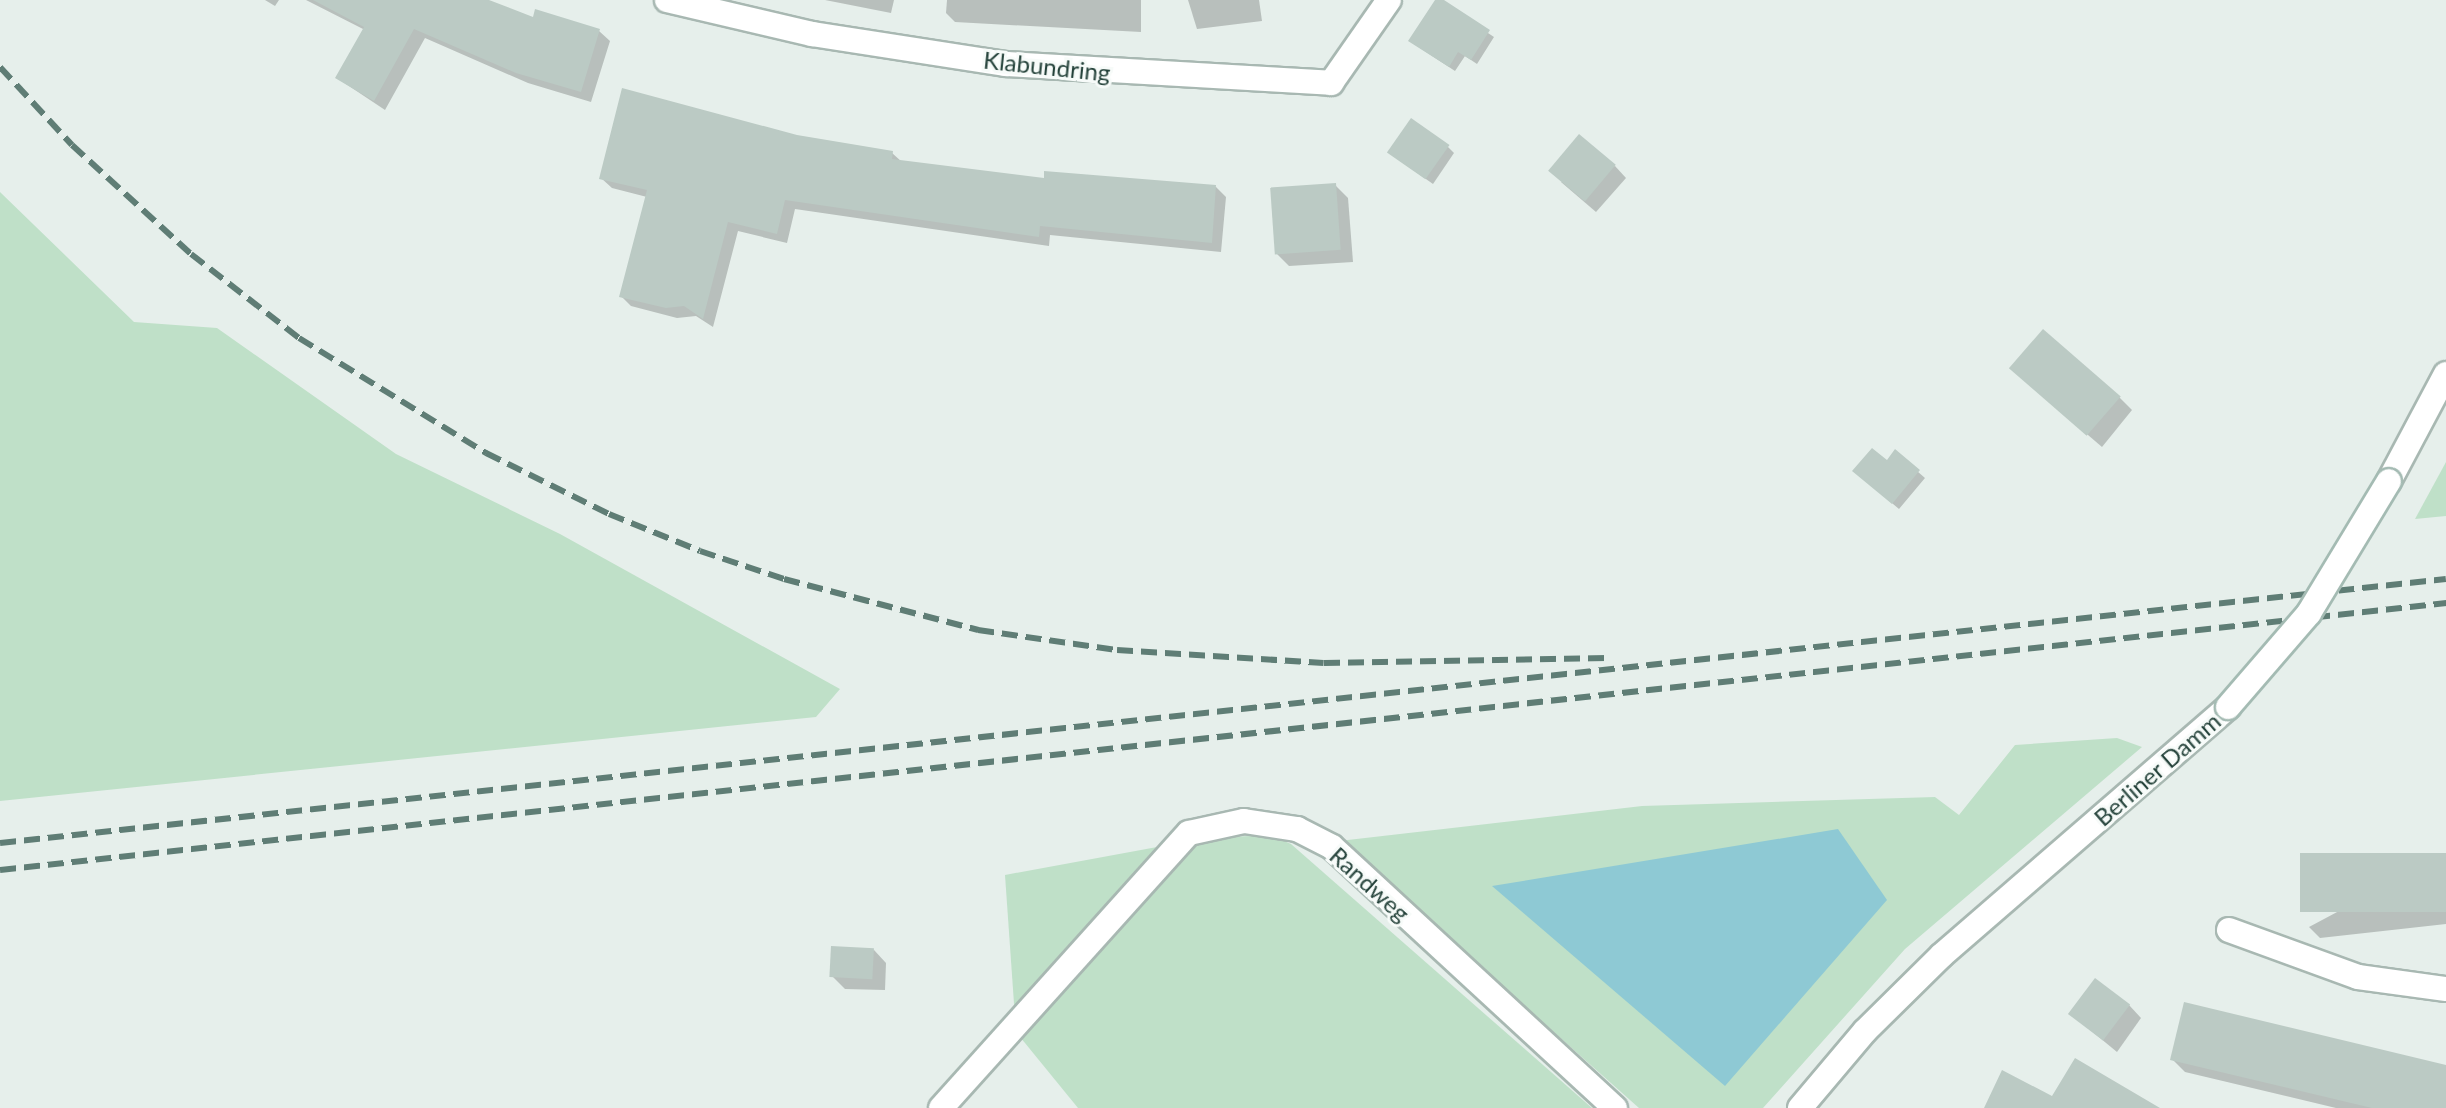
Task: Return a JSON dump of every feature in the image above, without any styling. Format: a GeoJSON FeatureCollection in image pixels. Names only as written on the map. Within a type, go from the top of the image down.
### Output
{"type":"FeatureCollection","features":[{"type":"Feature","properties":{"kind":"street","name":"Klabundring"},"geometry":{"type":"LineString","coordinates":[[667,0],[812,34],[1006,64],[1331,83],[1389,0]]}},
{"type":"Feature","properties":{"kind":"street","name":"Berliner Damm"},"geometry":{"type":"LineString","coordinates":[[1800,1108],[1865,1031],[1942,955],[2228,707],[2309,613],[2389,481],[2446,374]]}},
{"type":"Feature","properties":{"kind":"street","name":"Randweg"},"geometry":{"type":"LineString","coordinates":[[941,1108],[1189,833],[1244,821],[1297,829],[1332,847],[1615,1108]]}},
{"type":"Feature","properties":{"kind":"street"},"geometry":{"type":"LineString","coordinates":[[2229,930],[2358,977],[2446,989]]}},
{"type":"Feature","properties":{"kind":"green space"},"geometry":{"type":"Polygon","coordinates":[[[0,192],[134,322],[217,328],[396,454],[560,534],[840,689],[816,717],[0,801],[0,192]]]}},
{"type":"Feature","properties":{"kind":"green space"},"geometry":{"type":"Polygon","coordinates":[[[2446,462],[2446,516],[2415,519],[2446,462]]]}},
{"type":"Feature","properties":{"kind":"green space"},"geometry":{"type":"Polygon","coordinates":[[[2117,738],[2142,747],[1905,949],[1763,1108],[1639,1108],[1339,841],[1642,806],[1935,797],[1959,815],[2015,745],[2117,738]]]}},
{"type":"Feature","properties":{"kind":"green space"},"geometry":{"type":"Polygon","coordinates":[[[1271,835],[1291,844],[1592,1108],[1078,1108],[1016,1032],[1005,875],[1206,838],[1271,835]]]}},
{"type":"Feature","properties":{"kind":"water"},"geometry":{"type":"Polygon","coordinates":[[[1838,829],[1887,900],[1725,1086],[1492,886],[1838,829]]]}},
{"type":"Feature","properties":{"kind":"building"},"geometry":{"type":"Polygon","coordinates":[[[313,0],[489,0],[533,17],[535,9],[600,29],[581,92],[516,73],[414,29],[374,101],[335,78],[364,27],[313,0]]]}},
{"type":"Feature","properties":{"kind":"building"},"geometry":{"type":"Polygon","coordinates":[[[1435,0],[1444,0],[1490,30],[1471,60],[1458,52],[1449,67],[1408,41],[1435,0]]]}},
{"type":"Feature","properties":{"kind":"building"},"geometry":{"type":"Polygon","coordinates":[[[622,88],[797,135],[893,151],[892,159],[1044,178],[1044,171],[1216,185],[1212,243],[1040,226],[1039,237],[785,200],[777,234],[728,222],[703,319],[684,306],[666,308],[619,297],[647,190],[599,179],[622,88]]]}},
{"type":"Feature","properties":{"kind":"building"},"geometry":{"type":"Polygon","coordinates":[[[1411,118],[1450,145],[1425,179],[1387,152],[1411,118]]]}},
{"type":"Feature","properties":{"kind":"building"},"geometry":{"type":"Polygon","coordinates":[[[1579,134],[1616,165],[1585,202],[1548,171],[1579,134]]]}},
{"type":"Feature","properties":{"kind":"building"},"geometry":{"type":"Polygon","coordinates":[[[1336,183],[1341,250],[1275,254],[1270,188],[1336,183]]]}},
{"type":"Feature","properties":{"kind":"building"},"geometry":{"type":"Polygon","coordinates":[[[2043,329],[2121,397],[2087,436],[2009,368],[2043,329]]]}},
{"type":"Feature","properties":{"kind":"building"},"geometry":{"type":"Polygon","coordinates":[[[1872,448],[1887,460],[1895,449],[1920,470],[1892,504],[1852,471],[1872,448]]]}},
{"type":"Feature","properties":{"kind":"building"},"geometry":{"type":"Polygon","coordinates":[[[2300,853],[2446,853],[2446,912],[2300,912],[2300,853]]]}},
{"type":"Feature","properties":{"kind":"building"},"geometry":{"type":"Polygon","coordinates":[[[831,946],[874,948],[872,979],[829,977],[831,946]]]}},
{"type":"Feature","properties":{"kind":"building"},"geometry":{"type":"Polygon","coordinates":[[[2095,978],[2130,1004],[2103,1040],[2068,1014],[2095,978]]]}},
{"type":"Feature","properties":{"kind":"building"},"geometry":{"type":"Polygon","coordinates":[[[2184,1002],[2446,1065],[2446,1108],[2372,1108],[2170,1060],[2184,1002]]]}},
{"type":"Feature","properties":{"kind":"building"},"geometry":{"type":"Polygon","coordinates":[[[2075,1058],[2160,1108],[1984,1108],[2002,1070],[2052,1096],[2075,1058]]]}},
{"type":"Feature","properties":{"kind":"railway"},"geometry":{"type":"LineString","coordinates":[[0,67],[72,145],[191,254],[299,338],[486,453],[609,514],[700,551],[784,579],[978,630],[1117,650],[1324,663],[1607,658]]}},
{"type":"Feature","properties":{"kind":"railway"},"geometry":{"type":"LineString","coordinates":[[0,843],[2446,579]]}},
{"type":"Feature","properties":{"kind":"railway"},"geometry":{"type":"LineString","coordinates":[[0,870],[2446,603]]}}]}
